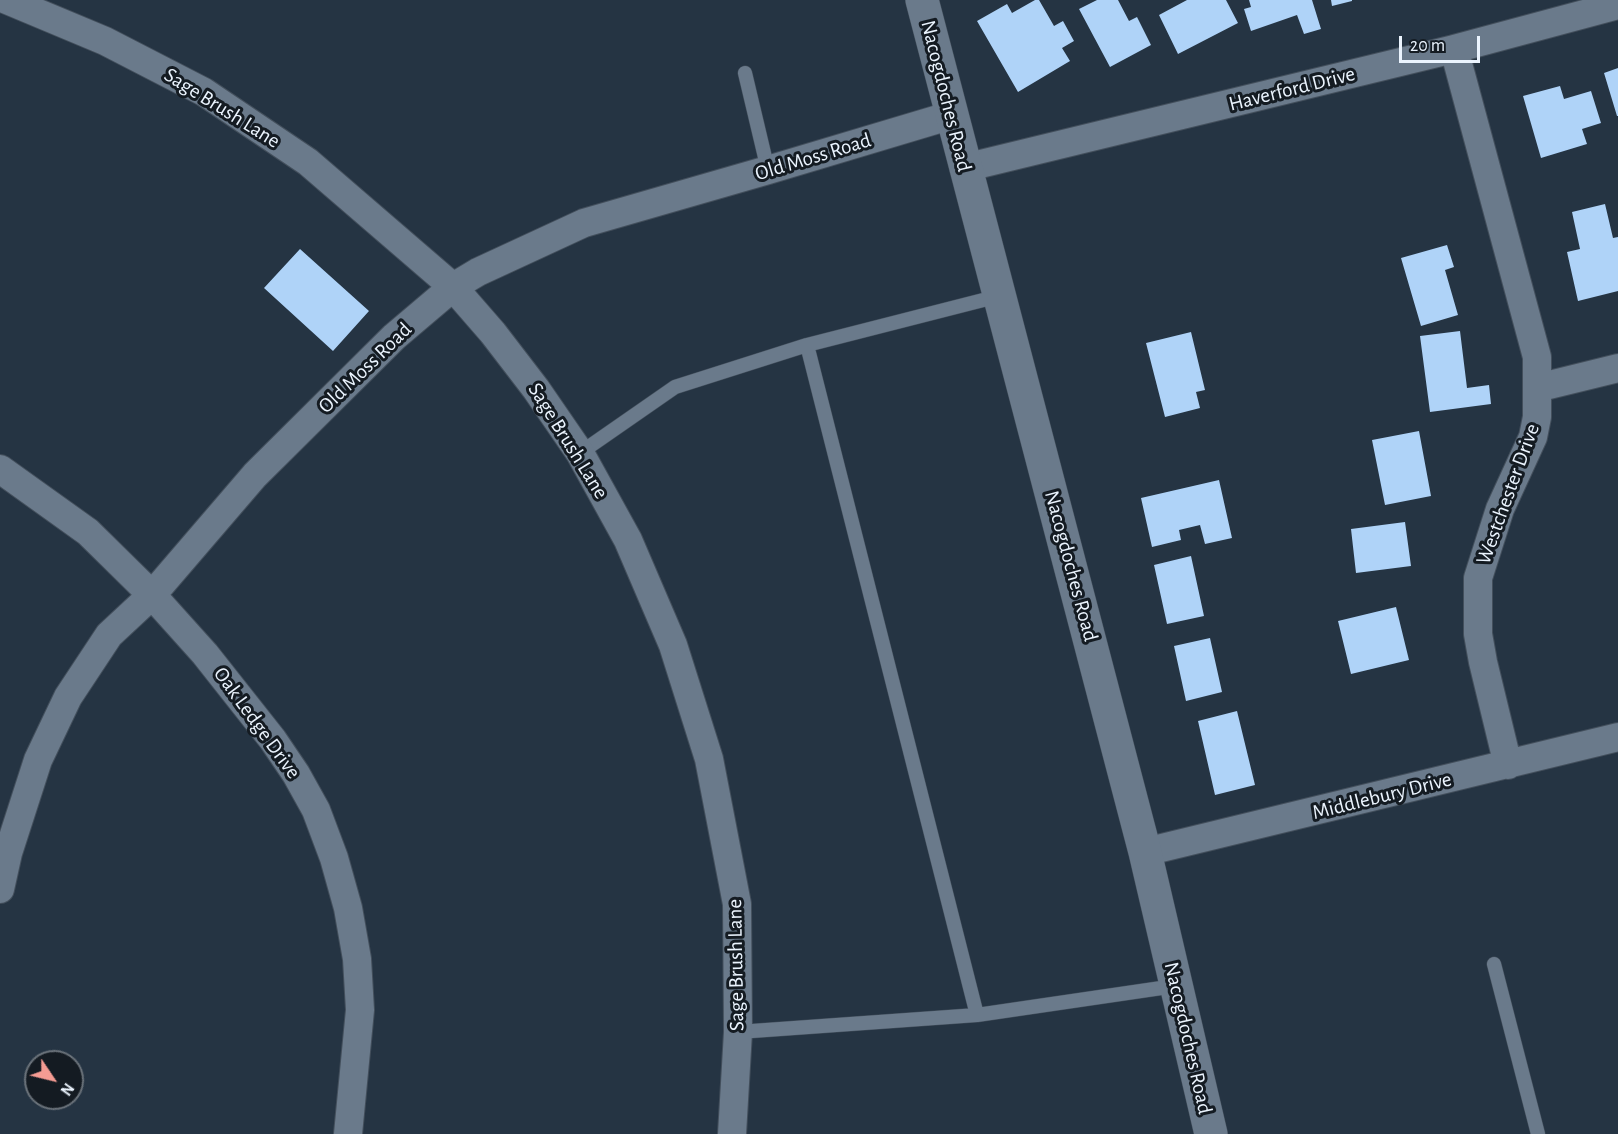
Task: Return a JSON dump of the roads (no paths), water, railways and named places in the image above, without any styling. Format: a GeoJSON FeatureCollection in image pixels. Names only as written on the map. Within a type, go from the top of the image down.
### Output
{"type":"FeatureCollection","features":[{"type":"Feature","properties":{"kind":"main road","name":"Nacogdoches Road"},"geometry":{"type":"LineString","coordinates":[[922,0],[964,168],[1034,425],[1145,852],[1211,1134]]}},
{"type":"Feature","properties":{"kind":"street","name":"Sage Brush Lane"},"geometry":{"type":"LineString","coordinates":[[7,0],[105,40],[204,92],[308,162],[453,287],[494,333],[580,453],[628,540],[674,645],[709,759],[737,904],[738,1032],[732,1134]]}},
{"type":"Feature","properties":{"kind":"street","name":"Haverford Drive"},"geometry":{"type":"LineString","coordinates":[[964,168],[1454,49],[1618,5]]}},
{"type":"Feature","properties":{"kind":"street","name":"Westchester Drive"},"geometry":{"type":"LineString","coordinates":[[1454,49],[1538,357],[1537,417],[1533,437],[1500,509],[1478,578],[1478,634],[1508,765]]}},
{"type":"Feature","properties":{"kind":"street","name":"Old Moss Road"},"geometry":{"type":"LineString","coordinates":[[0,889],[8,853],[38,760],[68,697],[109,635],[152,595],[255,475],[394,337],[453,287],[478,272],[584,223],[952,115]]}},
{"type":"Feature","properties":{"kind":"street"},"geometry":{"type":"LineString","coordinates":[[1537,388],[1618,368]]}},
{"type":"Feature","properties":{"kind":"street","name":"Oak Ledge Drive"},"geometry":{"type":"LineString","coordinates":[[0,469],[88,532],[152,595],[206,654],[273,740],[296,774],[316,810],[334,858],[352,928],[357,959],[360,1010],[348,1134]]}},
{"type":"Feature","properties":{"kind":"street","name":"Middlebury Drive"},"geometry":{"type":"LineString","coordinates":[[1145,852],[1618,737]]}},
{"type":"Feature","properties":{"kind":"lane"},"geometry":{"type":"LineString","coordinates":[[745,73],[768,170]]}},
{"type":"Feature","properties":{"kind":"lane"},"geometry":{"type":"LineString","coordinates":[[580,453],[675,387],[807,345],[999,296]]}},
{"type":"Feature","properties":{"kind":"lane"},"geometry":{"type":"LineString","coordinates":[[807,345],[976,1015]]}},
{"type":"Feature","properties":{"kind":"lane"},"geometry":{"type":"LineString","coordinates":[[1494,964],[1538,1134]]}},
{"type":"Feature","properties":{"kind":"lane"},"geometry":{"type":"LineString","coordinates":[[738,1032],[976,1015],[1175,986]]}}]}
